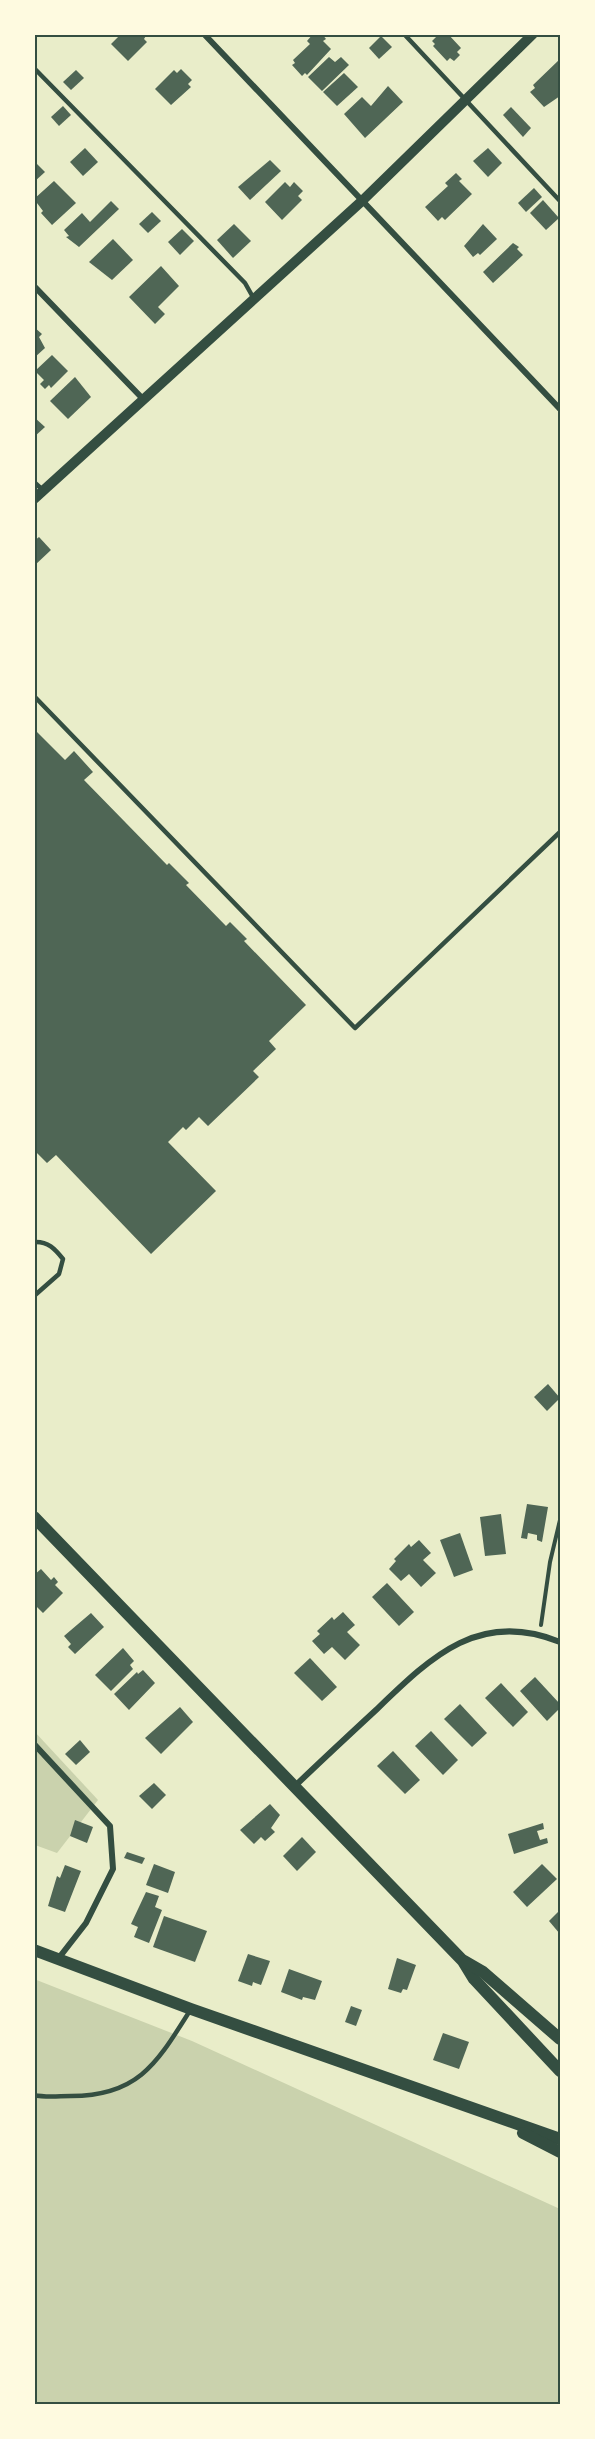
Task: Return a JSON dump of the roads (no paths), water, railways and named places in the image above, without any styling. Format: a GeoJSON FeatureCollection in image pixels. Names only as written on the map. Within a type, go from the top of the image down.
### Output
{"type":"FeatureCollection","features":[{"type":"Feature","properties":{"kind":"main road"},"geometry":{"type":"LineString","coordinates":[[34,1516],[463,1961],[474,1979],[561,2071]]}},
{"type":"Feature","properties":{"kind":"main road"},"geometry":{"type":"LineString","coordinates":[[34,1950],[447,2101],[561,2139]]}},
{"type":"Feature","properties":{"kind":"main road"},"geometry":{"type":"LineString","coordinates":[[463,1961],[483,1972],[561,2039]]}},
{"type":"Feature","properties":{"kind":"main road"},"geometry":{"type":"LineString","coordinates":[[447,2101],[561,2152]]}},
{"type":"Feature","properties":{"kind":"street"},"geometry":{"type":"LineString","coordinates":[[204,34],[561,409]]}},
{"type":"Feature","properties":{"kind":"street"},"geometry":{"type":"LineString","coordinates":[[34,499],[363,200],[533,34]]}},
{"type":"Feature","properties":{"kind":"street"},"geometry":{"type":"LineString","coordinates":[[34,286],[143,399]]}},
{"type":"Feature","properties":{"kind":"street"},"geometry":{"type":"LineString","coordinates":[[295,1786],[406,1681],[444,1650],[458,1642],[497,1631],[513,1630],[540,1634],[561,1642]]}},
{"type":"Feature","properties":{"kind":"street"},"geometry":{"type":"LineString","coordinates":[[34,1744],[110,1826],[113,1869],[86,1923],[58,1959]]}},
{"type":"Feature","properties":{"kind":"lane"},"geometry":{"type":"LineString","coordinates":[[404,34],[561,201]]}},
{"type":"Feature","properties":{"kind":"lane"},"geometry":{"type":"LineString","coordinates":[[34,68],[245,283],[254,299]]}},
{"type":"Feature","properties":{"kind":"lane"},"geometry":{"type":"LineString","coordinates":[[34,482],[44,491]]}},
{"type":"Feature","properties":{"kind":"lane"},"geometry":{"type":"LineString","coordinates":[[34,696],[355,1028],[561,832]]}},
{"type":"Feature","properties":{"kind":"lane"},"geometry":{"type":"LineString","coordinates":[[34,1242],[42,1242],[53,1247],[63,1259],[59,1274],[34,1296]]}},
{"type":"Feature","properties":{"kind":"lane"},"geometry":{"type":"LineString","coordinates":[[34,2095],[107,2094],[144,2075],[191,2009]]}}]}
